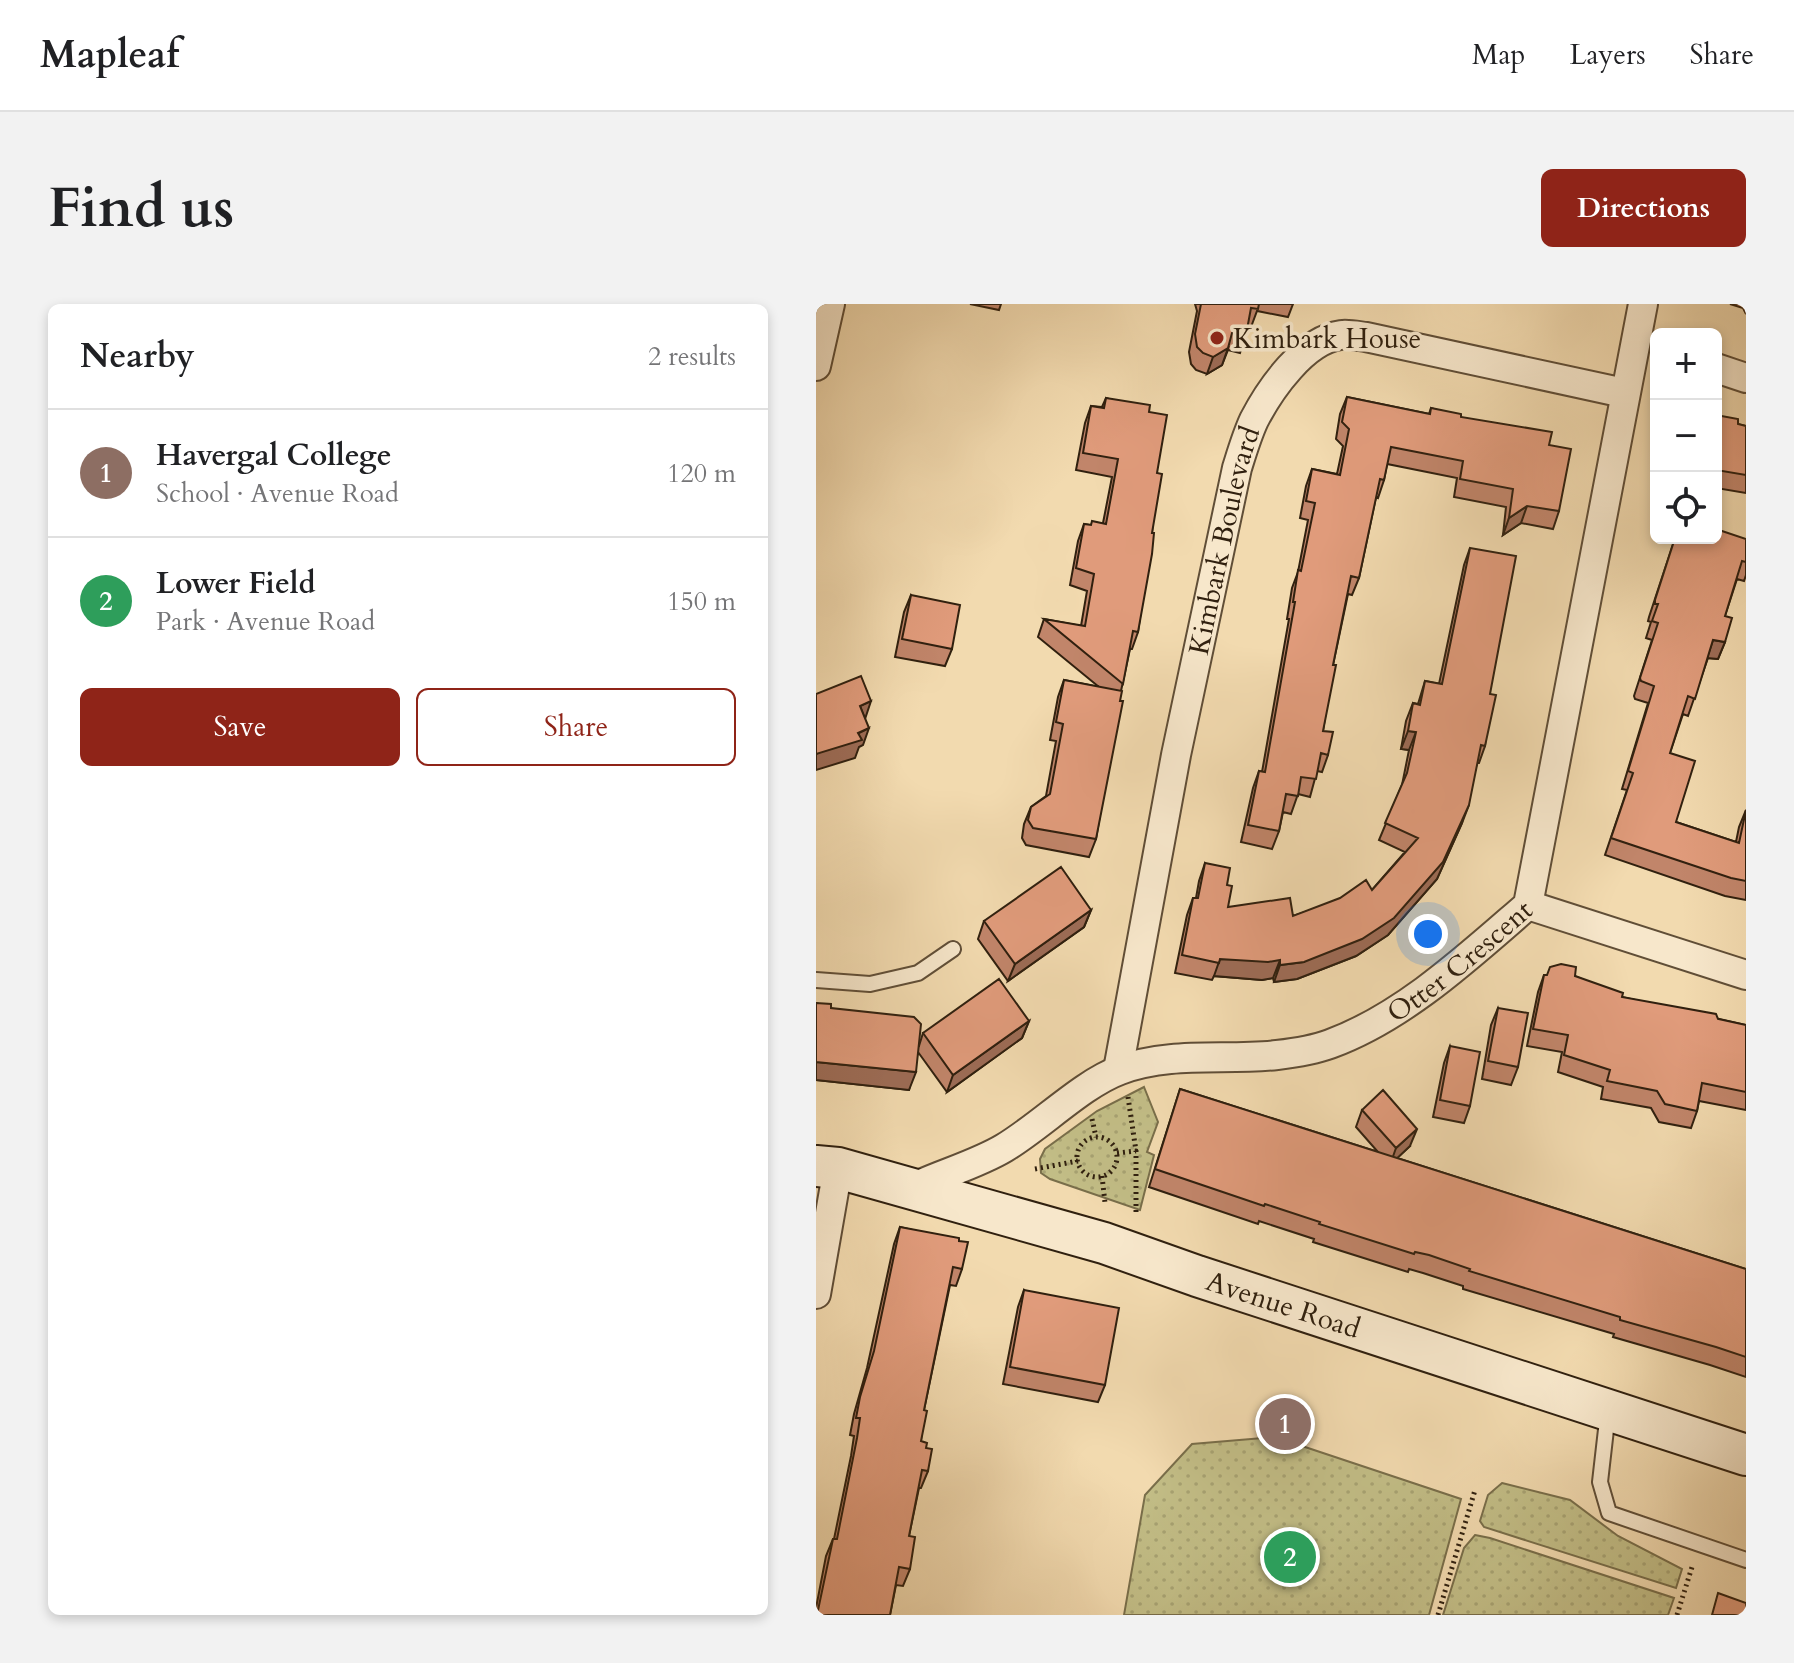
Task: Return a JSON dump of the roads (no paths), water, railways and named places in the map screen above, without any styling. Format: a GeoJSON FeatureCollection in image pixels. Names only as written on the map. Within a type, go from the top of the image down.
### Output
{"type":"FeatureCollection","features":[{"type":"Feature","properties":{"kind":"main road","name":"Avenue Road"},"geometry":{"type":"LineString","coordinates":[[827,1167],[1104,1243],[1746,1455]]}},
{"type":"Feature","properties":{"kind":"street"},"geometry":{"type":"LineString","coordinates":[[816,366],[830,304]]}},
{"type":"Feature","properties":{"kind":"street","name":"Otter Crescent"},"geometry":{"type":"LineString","coordinates":[[917,1191],[921,1184],[1003,1148],[1075,1097],[1123,1080],[1154,1061],[1196,1056],[1275,1055],[1328,1046],[1375,1025],[1466,959],[1528,905],[1624,393],[1645,346],[1643,304]]}},
{"type":"Feature","properties":{"kind":"street","name":"Kimbark Boulevard"},"geometry":{"type":"LineString","coordinates":[[1123,1080],[1176,755],[1237,468],[1253,422],[1270,393],[1291,367],[1319,342],[1342,335],[1366,337],[1624,393]]}},
{"type":"Feature","properties":{"kind":"street"},"geometry":{"type":"LineString","coordinates":[[1722,370],[1746,378]]}},
{"type":"Feature","properties":{"kind":"street"},"geometry":{"type":"LineString","coordinates":[[1528,905],[1746,975]]}},
{"type":"Feature","properties":{"kind":"street"},"geometry":{"type":"LineString","coordinates":[[816,1294],[827,1167]]}},
{"type":"Feature","properties":{"kind":"lane"},"geometry":{"type":"LineString","coordinates":[[816,980],[870,984],[918,973],[953,949]]}},
{"type":"Feature","properties":{"kind":"lane"},"geometry":{"type":"LineString","coordinates":[[1608,1411],[1600,1482],[1609,1513],[1746,1560]]}},
{"type":"Feature","properties":{"kind":"place","name":"Kimbark House"},"geometry":{"type":"Point","coordinates":[1217,338]}},
{"type":"Feature","properties":{"kind":"place","name":"Havergal College"},"geometry":{"type":"Point","coordinates":[1285,1424]}},
{"type":"Feature","properties":{"kind":"place","name":"Lower Field"},"geometry":{"type":"Point","coordinates":[1290,1557]}}]}
